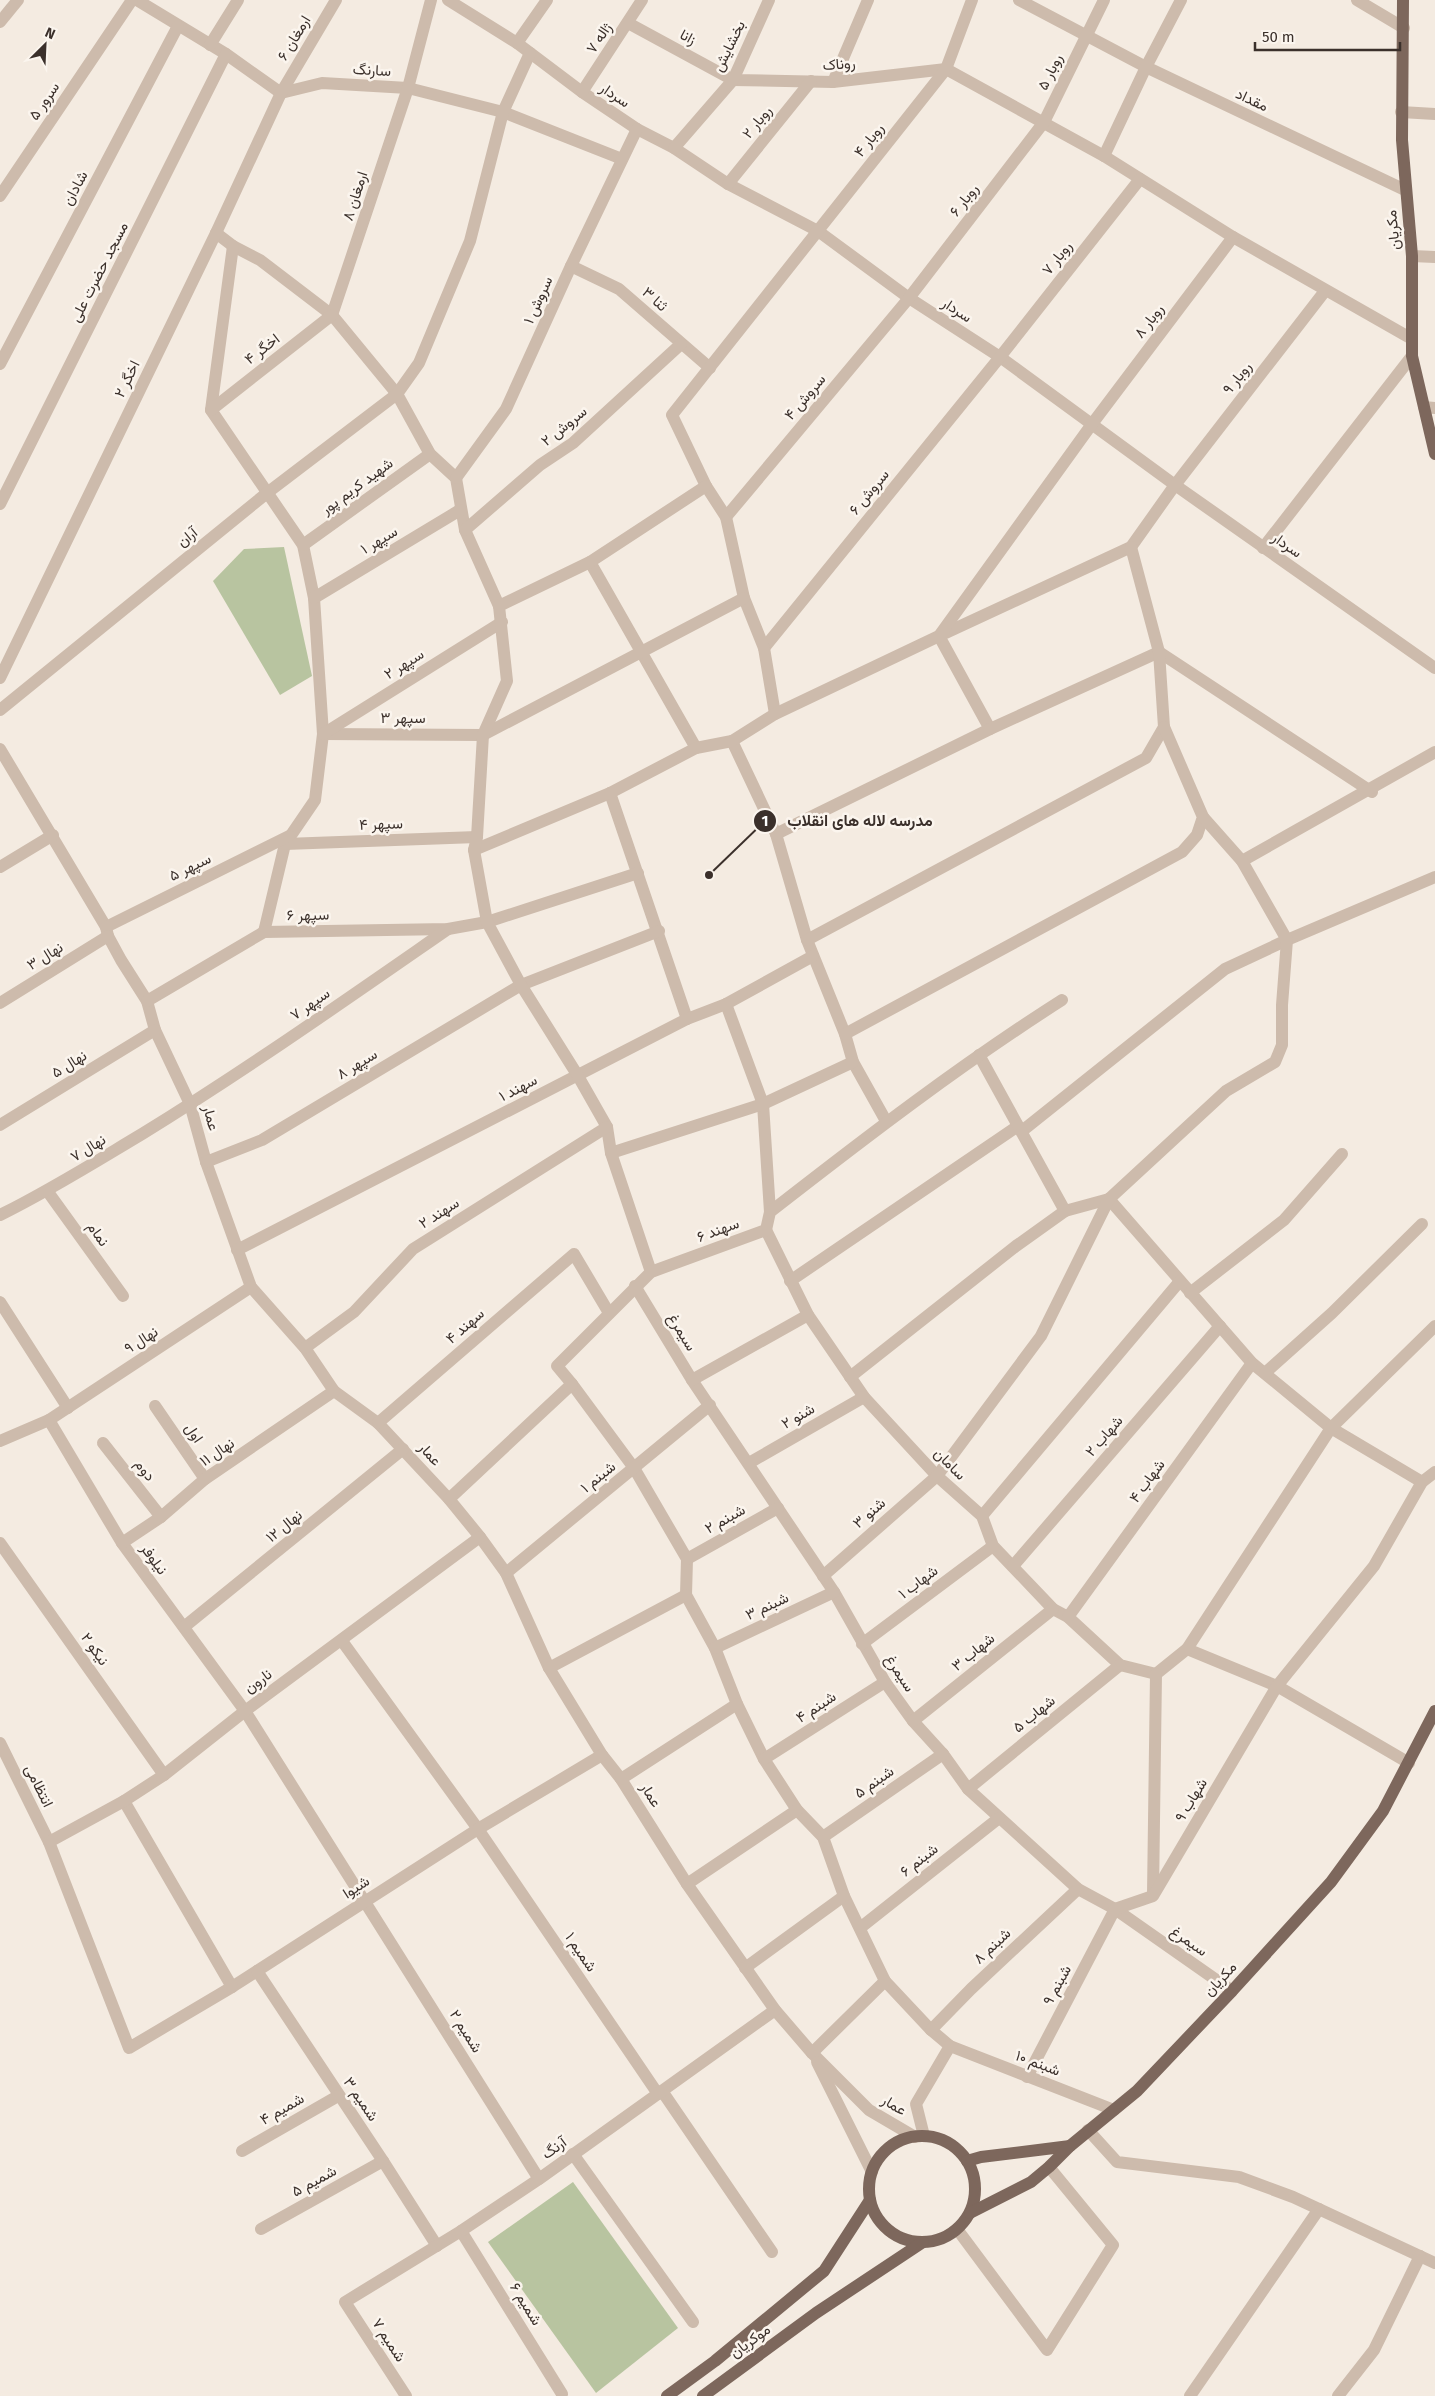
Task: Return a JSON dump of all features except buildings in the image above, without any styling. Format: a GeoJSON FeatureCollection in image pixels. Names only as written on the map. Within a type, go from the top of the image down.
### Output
{"type":"FeatureCollection","features":[{"type":"Feature","properties":{"kind":"main road","name":"مکریان"},"geometry":{"type":"LineString","coordinates":[[1403,0],[1401,112],[1405,190],[1412,256],[1412,356],[1429,407],[1435,454]]}},
{"type":"Feature","properties":{"kind":"main road","name":"مکریان"},"geometry":{"type":"LineString","coordinates":[[970,2213],[1031,2182],[1049,2167],[1088,2130],[1137,2091],[1232,1991],[1331,1882],[1383,1811],[1435,1711]]}},
{"type":"Feature","properties":{"kind":"main road"},"geometry":{"type":"LineString","coordinates":[[919,2136],[941,2140],[956,2148],[967,2161],[974,2177],[975,2195],[970,2213],[957,2229],[941,2238],[923,2242],[905,2239],[889,2230],[877,2217],[870,2200],[869,2186],[872,2172],[878,2159],[888,2148],[901,2141],[919,2136]]}},
{"type":"Feature","properties":{"kind":"main road"},"geometry":{"type":"LineString","coordinates":[[967,2161],[981,2157],[1070,2146]]}},
{"type":"Feature","properties":{"kind":"main road"},"geometry":{"type":"LineString","coordinates":[[667,2396],[716,2361],[824,2271],[870,2200]]}},
{"type":"Feature","properties":{"kind":"main road","name":"موکریان"},"geometry":{"type":"LineString","coordinates":[[703,2396],[816,2313],[923,2242]]}},
{"type":"Feature","properties":{"kind":"street"},"geometry":{"type":"LineString","coordinates":[[0,22],[18,0]]}},
{"type":"Feature","properties":{"kind":"street","name":"سرور ۵"},"geometry":{"type":"LineString","coordinates":[[0,196],[132,0]]}},
{"type":"Feature","properties":{"kind":"street"},"geometry":{"type":"LineString","coordinates":[[137,0],[226,54],[281,92]]}},
{"type":"Feature","properties":{"kind":"street"},"geometry":{"type":"LineString","coordinates":[[210,45],[238,0]]}},
{"type":"Feature","properties":{"kind":"street","name":"ارمغان ۶"},"geometry":{"type":"LineString","coordinates":[[281,92],[336,0]]}},
{"type":"Feature","properties":{"kind":"street","name":"ارمغان ۸"},"geometry":{"type":"LineString","coordinates":[[332,315],[408,88],[431,0]]}},
{"type":"Feature","properties":{"kind":"street"},"geometry":{"type":"LineString","coordinates":[[517,43],[547,0]]}},
{"type":"Feature","properties":{"kind":"street","name":"ژاله ۷"},"geometry":{"type":"LineString","coordinates":[[582,92],[642,0]]}},
{"type":"Feature","properties":{"kind":"street","name":"بخشایش"},"geometry":{"type":"LineString","coordinates":[[674,148],[733,80],[769,0]]}},
{"type":"Feature","properties":{"kind":"street"},"geometry":{"type":"LineString","coordinates":[[833,82],[868,0]]}},
{"type":"Feature","properties":{"kind":"street","name":"روبار ۴"},"geometry":{"type":"LineString","coordinates":[[706,486],[672,415],[946,68],[972,0]]}},
{"type":"Feature","properties":{"kind":"street","name":"مقداد"},"geometry":{"type":"LineString","coordinates":[[1019,0],[1146,67],[1405,190]]}},
{"type":"Feature","properties":{"kind":"street","name":"روبار ۵"},"geometry":{"type":"LineString","coordinates":[[1044,122],[1104,0]]}},
{"type":"Feature","properties":{"kind":"street"},"geometry":{"type":"LineString","coordinates":[[1104,156],[1146,67],[1181,0]]}},
{"type":"Feature","properties":{"kind":"street"},"geometry":{"type":"LineString","coordinates":[[1358,0],[1404,28]]}},
{"type":"Feature","properties":{"kind":"street","name":"سردار"},"geometry":{"type":"LineString","coordinates":[[452,1],[517,43],[582,92],[637,129],[674,148],[728,184],[818,231],[909,298],[1000,357],[1263,548],[1435,668]]}},
{"type":"Feature","properties":{"kind":"street","name":"زانا"},"geometry":{"type":"LineString","coordinates":[[628,23],[733,80]]}},
{"type":"Feature","properties":{"kind":"street","name":"شادان"},"geometry":{"type":"LineString","coordinates":[[0,364],[178,26]]}},
{"type":"Feature","properties":{"kind":"street","name":"آران"},"geometry":{"type":"LineString","coordinates":[[0,710],[267,493],[397,394],[419,363],[470,241],[503,112],[530,53]]}},
{"type":"Feature","properties":{"kind":"street","name":"مسجد حضرت علی"},"geometry":{"type":"LineString","coordinates":[[0,504],[226,54]]}},
{"type":"Feature","properties":{"kind":"street"},"geometry":{"type":"LineString","coordinates":[[946,68],[1104,156],[1233,237],[1412,339]]}},
{"type":"Feature","properties":{"kind":"street","name":"روناک"},"geometry":{"type":"LineString","coordinates":[[733,80],[833,82],[946,68]]}},
{"type":"Feature","properties":{"kind":"street","name":"روبار ۲"},"geometry":{"type":"LineString","coordinates":[[728,184],[811,81]]}},
{"type":"Feature","properties":{"kind":"street","name":"سارنگ"},"geometry":{"type":"LineString","coordinates":[[281,92],[322,83],[408,88],[503,112],[622,159]]}},
{"type":"Feature","properties":{"kind":"street","name":"اخگر ۲"},"geometry":{"type":"LineString","coordinates":[[0,678],[216,233],[281,92]]}},
{"type":"Feature","properties":{"kind":"street"},"geometry":{"type":"LineString","coordinates":[[1401,112],[1435,114]]}},
{"type":"Feature","properties":{"kind":"street","name":"روبار ۶"},"geometry":{"type":"LineString","coordinates":[[909,298],[1044,122]]}},
{"type":"Feature","properties":{"kind":"street","name":"سروش ۱"},"geometry":{"type":"LineString","coordinates":[[456,478],[506,409],[571,266],[637,129]]}},
{"type":"Feature","properties":{"kind":"street","name":"روبار ۷"},"geometry":{"type":"LineString","coordinates":[[1000,357],[1140,179]]}},
{"type":"Feature","properties":{"kind":"street"},"geometry":{"type":"LineString","coordinates":[[216,233],[233,246],[260,260],[332,315],[397,394],[430,454],[456,478],[460,510],[465,530],[500,606],[507,681],[483,735],[477,837],[474,850],[487,922],[520,985],[578,1076],[607,1127],[611,1153],[651,1272]]}},
{"type":"Feature","properties":{"kind":"street","name":"روبار ۸"},"geometry":{"type":"LineString","coordinates":[[939,636],[1092,424],[1233,237]]}},
{"type":"Feature","properties":{"kind":"street"},"geometry":{"type":"LineString","coordinates":[[233,246],[211,410],[303,545],[314,598],[323,734],[315,800],[287,840],[264,932]]}},
{"type":"Feature","properties":{"kind":"street"},"geometry":{"type":"LineString","coordinates":[[1412,256],[1435,257]]}},
{"type":"Feature","properties":{"kind":"street","name":"ثنا ۳"},"geometry":{"type":"LineString","coordinates":[[571,266],[619,289],[710,368]]}},
{"type":"Feature","properties":{"kind":"street","name":"روبار ۹"},"geometry":{"type":"LineString","coordinates":[[1130,547],[1175,485],[1325,291]]}},
{"type":"Feature","properties":{"kind":"street","name":"سروش ۴"},"geometry":{"type":"LineString","coordinates":[[726,517],[909,298]]}},
{"type":"Feature","properties":{"kind":"street","name":"اخگر ۴"},"geometry":{"type":"LineString","coordinates":[[211,410],[332,315]]}},
{"type":"Feature","properties":{"kind":"street","name":"سروش ۲"},"geometry":{"type":"LineString","coordinates":[[465,530],[540,465],[573,443],[681,344]]}},
{"type":"Feature","properties":{"kind":"street"},"geometry":{"type":"LineString","coordinates":[[1263,548],[1412,356]]}},
{"type":"Feature","properties":{"kind":"street","name":"سروش ۶"},"geometry":{"type":"LineString","coordinates":[[764,648],[1000,357]]}},
{"type":"Feature","properties":{"kind":"street","name":"شهید کریم پور"},"geometry":{"type":"LineString","coordinates":[[303,545],[430,454]]}},
{"type":"Feature","properties":{"kind":"street"},"geometry":{"type":"LineString","coordinates":[[500,606],[590,562],[706,486],[726,517],[744,598],[764,648],[775,714]]}},
{"type":"Feature","properties":{"kind":"street","name":"سپهر ۱"},"geometry":{"type":"LineString","coordinates":[[314,598],[460,510]]}},
{"type":"Feature","properties":{"kind":"street"},"geometry":{"type":"LineString","coordinates":[[474,850],[610,794],[696,748],[732,741],[775,714],[1130,547],[1158,652],[1164,727],[1203,817],[1242,861],[1287,940],[1282,1005],[1282,1045],[1275,1062],[1226,1091],[1109,1199],[1065,1211],[1016,1246],[850,1377]]}},
{"type":"Feature","properties":{"kind":"street"},"geometry":{"type":"LineString","coordinates":[[590,562],[696,748]]}},
{"type":"Feature","properties":{"kind":"street"},"geometry":{"type":"LineString","coordinates":[[483,735],[744,598]]}},
{"type":"Feature","properties":{"kind":"street","name":"سپهر ۲"},"geometry":{"type":"LineString","coordinates":[[323,734],[502,622]]}},
{"type":"Feature","properties":{"kind":"street"},"geometry":{"type":"LineString","coordinates":[[939,636],[990,730]]}},
{"type":"Feature","properties":{"kind":"street"},"geometry":{"type":"LineString","coordinates":[[776,834],[990,730],[1158,652]]}},
{"type":"Feature","properties":{"kind":"street"},"geometry":{"type":"LineString","coordinates":[[1158,652],[1370,790]]}},
{"type":"Feature","properties":{"kind":"street"},"geometry":{"type":"LineString","coordinates":[[807,940],[1146,758],[1164,727]]}},
{"type":"Feature","properties":{"kind":"street","name":"سپهر ۳"},"geometry":{"type":"LineString","coordinates":[[323,734],[483,735]]}},
{"type":"Feature","properties":{"kind":"street"},"geometry":{"type":"LineString","coordinates":[[732,741],[776,834],[807,940],[845,1034],[854,1062],[886,1121]]}},
{"type":"Feature","properties":{"kind":"street","name":"عمار"},"geometry":{"type":"LineString","coordinates":[[0,749],[53,835],[147,1001],[155,1030],[190,1104],[206,1162],[251,1287],[305,1348],[334,1391],[378,1422],[450,1499],[480,1537],[506,1573],[549,1668],[602,1755],[621,1778],[688,1884],[775,2010],[812,2053],[869,2110],[919,2136]]}},
{"type":"Feature","properties":{"kind":"street"},"geometry":{"type":"LineString","coordinates":[[1242,861],[1435,752]]}},
{"type":"Feature","properties":{"kind":"street"},"geometry":{"type":"LineString","coordinates":[[610,794],[686,1019]]}},
{"type":"Feature","properties":{"kind":"street"},"geometry":{"type":"LineString","coordinates":[[845,1034],[1182,852],[1198,835],[1203,817]]}},
{"type":"Feature","properties":{"kind":"street"},"geometry":{"type":"LineString","coordinates":[[0,867],[53,835]]}},
{"type":"Feature","properties":{"kind":"street","name":"سپهر ۴"},"geometry":{"type":"LineString","coordinates":[[287,840],[477,837]]}},
{"type":"Feature","properties":{"kind":"street","name":"سپهر ۵"},"geometry":{"type":"LineString","coordinates":[[107,931],[287,840]]}},
{"type":"Feature","properties":{"kind":"street","name":"سپهر ۶"},"geometry":{"type":"LineString","coordinates":[[147,1001],[264,932],[448,929],[487,922],[638,873]]}},
{"type":"Feature","properties":{"kind":"street"},"geometry":{"type":"LineString","coordinates":[[790,1281],[1020,1128],[1225,969],[1287,940],[1435,877]]}},
{"type":"Feature","properties":{"kind":"street","name":"سپهر ۷"},"geometry":{"type":"LineString","coordinates":[[190,1104],[286,1041],[448,929]]}},
{"type":"Feature","properties":{"kind":"street","name":"نهال ۳"},"geometry":{"type":"LineString","coordinates":[[0,1003],[107,931]]}},
{"type":"Feature","properties":{"kind":"street","name":"سپهر ۸"},"geometry":{"type":"LineString","coordinates":[[206,1162],[262,1140],[520,985],[658,932]]}},
{"type":"Feature","properties":{"kind":"street","name":"سهند ۱"},"geometry":{"type":"LineString","coordinates":[[237,1250],[686,1019],[726,1004],[813,956]]}},
{"type":"Feature","properties":{"kind":"street"},"geometry":{"type":"LineString","coordinates":[[770,1212],[886,1121],[979,1055],[1062,1000]]}},
{"type":"Feature","properties":{"kind":"street"},"geometry":{"type":"LineString","coordinates":[[726,1004],[763,1104],[770,1212],[766,1230]]}},
{"type":"Feature","properties":{"kind":"street","name":"نهال ۵"},"geometry":{"type":"LineString","coordinates":[[0,1125],[155,1030]]}},
{"type":"Feature","properties":{"kind":"street"},"geometry":{"type":"LineString","coordinates":[[979,1055],[1065,1211]]}},
{"type":"Feature","properties":{"kind":"street"},"geometry":{"type":"LineString","coordinates":[[611,1153],[763,1104],[854,1062]]}},
{"type":"Feature","properties":{"kind":"street","name":"نهال ۷"},"geometry":{"type":"LineString","coordinates":[[0,1215],[48,1192],[190,1104]]}},
{"type":"Feature","properties":{"kind":"street","name":"سهند ۲"},"geometry":{"type":"LineString","coordinates":[[305,1348],[354,1312],[413,1249],[607,1127]]}},
{"type":"Feature","properties":{"kind":"street"},"geometry":{"type":"LineString","coordinates":[[1190,1293],[1284,1220],[1342,1154]]}},
{"type":"Feature","properties":{"kind":"street","name":"نمام"},"geometry":{"type":"LineString","coordinates":[[48,1192],[123,1296]]}},
{"type":"Feature","properties":{"kind":"street"},"geometry":{"type":"LineString","coordinates":[[1109,1199],[1252,1363],[1331,1428],[1422,1482],[1435,1472]]}},
{"type":"Feature","properties":{"kind":"street","name":"شنو ۳"},"geometry":{"type":"LineString","coordinates":[[823,1576],[937,1476],[1041,1336],[1109,1199]]}},
{"type":"Feature","properties":{"kind":"street"},"geometry":{"type":"LineString","coordinates":[[1265,1373],[1332,1313],[1422,1224]]}},
{"type":"Feature","properties":{"kind":"street","name":"سامان"},"geometry":{"type":"LineString","coordinates":[[766,1230],[808,1315],[864,1397],[937,1476],[982,1516],[993,1546],[1052,1608],[1068,1617],[1120,1665],[1156,1674]]}},
{"type":"Feature","properties":{"kind":"street","name":"سهند ۶"},"geometry":{"type":"LineString","coordinates":[[572,1384],[557,1366],[651,1272],[766,1230]]}},
{"type":"Feature","properties":{"kind":"street","name":"سهند ۴"},"geometry":{"type":"LineString","coordinates":[[378,1422],[574,1254],[609,1313]]}},
{"type":"Feature","properties":{"kind":"street"},"geometry":{"type":"LineString","coordinates":[[982,1516],[1180,1281]]}},
{"type":"Feature","properties":{"kind":"street","name":"سیمرغ"},"geometry":{"type":"LineString","coordinates":[[635,1286],[692,1380],[710,1404],[834,1592],[885,1682],[913,1721],[943,1754],[968,1789],[1078,1889],[1115,1908],[1232,1991]]}},
{"type":"Feature","properties":{"kind":"street","name":"نهال ۹"},"geometry":{"type":"LineString","coordinates":[[0,1441],[49,1420],[251,1287]]}},
{"type":"Feature","properties":{"kind":"street"},"geometry":{"type":"LineString","coordinates":[[0,1302],[68,1408]]}},
{"type":"Feature","properties":{"kind":"street"},"geometry":{"type":"LineString","coordinates":[[692,1380],[808,1315]]}},
{"type":"Feature","properties":{"kind":"street","name":"شهاب ۲"},"geometry":{"type":"LineString","coordinates":[[1013,1566],[1220,1326]]}},
{"type":"Feature","properties":{"kind":"street"},"geometry":{"type":"LineString","coordinates":[[1115,1908],[1153,1896],[1156,1674],[1187,1650],[1331,1428],[1435,1326]]}},
{"type":"Feature","properties":{"kind":"street","name":"شهاب ۴"},"geometry":{"type":"LineString","coordinates":[[1068,1617],[1252,1363]]}},
{"type":"Feature","properties":{"kind":"street"},"geometry":{"type":"LineString","coordinates":[[450,1499],[572,1384],[634,1468],[687,1559],[686,1595],[715,1648],[737,1704],[764,1759],[798,1810],[823,1837]]}},
{"type":"Feature","properties":{"kind":"street","name":"نهال ۱۱"},"geometry":{"type":"LineString","coordinates":[[122,1543],[161,1516],[205,1479],[334,1391]]}},
{"type":"Feature","properties":{"kind":"street","name":"شنو ۲"},"geometry":{"type":"LineString","coordinates":[[749,1463],[864,1397]]}},
{"type":"Feature","properties":{"kind":"street","name":"شبنم ۱"},"geometry":{"type":"LineString","coordinates":[[506,1573],[710,1404]]}},
{"type":"Feature","properties":{"kind":"street","name":"اول"},"geometry":{"type":"LineString","coordinates":[[155,1406],[205,1479]]}},
{"type":"Feature","properties":{"kind":"street","name":"نیلوفر"},"geometry":{"type":"LineString","coordinates":[[49,1420],[122,1543],[245,1711]]}},
{"type":"Feature","properties":{"kind":"street","name":"دوم"},"geometry":{"type":"LineString","coordinates":[[103,1443],[161,1516]]}},
{"type":"Feature","properties":{"kind":"street","name":"نهال ۱۲"},"geometry":{"type":"LineString","coordinates":[[184,1628],[403,1449]]}},
{"type":"Feature","properties":{"kind":"street","name":"شهاب ۹"},"geometry":{"type":"LineString","coordinates":[[1153,1896],[1277,1686],[1374,1566],[1422,1482]]}},
{"type":"Feature","properties":{"kind":"street","name":"شبنم ۲"},"geometry":{"type":"LineString","coordinates":[[687,1559],[778,1508]]}},
{"type":"Feature","properties":{"kind":"street","name":"نارون"},"geometry":{"type":"LineString","coordinates":[[49,1842],[124,1801],[164,1775],[245,1711],[480,1537]]}},
{"type":"Feature","properties":{"kind":"street","name":"نیکو ۲"},"geometry":{"type":"LineString","coordinates":[[0,1542],[164,1775]]}},
{"type":"Feature","properties":{"kind":"street","name":"شهاب ۱"},"geometry":{"type":"LineString","coordinates":[[862,1644],[993,1546]]}},
{"type":"Feature","properties":{"kind":"street","name":"شبنم ۳"},"geometry":{"type":"LineString","coordinates":[[715,1648],[834,1592]]}},
{"type":"Feature","properties":{"kind":"street"},"geometry":{"type":"LineString","coordinates":[[549,1668],[686,1595]]}},
{"type":"Feature","properties":{"kind":"street","name":"شهاب ۳"},"geometry":{"type":"LineString","coordinates":[[913,1721],[1052,1608]]}},
{"type":"Feature","properties":{"kind":"street","name":"شمیم ۱"},"geometry":{"type":"LineString","coordinates":[[342,1641],[478,1829],[772,2252]]}},
{"type":"Feature","properties":{"kind":"street"},"geometry":{"type":"LineString","coordinates":[[1187,1650],[1277,1686],[1409,1763]]}},
{"type":"Feature","properties":{"kind":"street","name":"شهاب ۵"},"geometry":{"type":"LineString","coordinates":[[968,1789],[1120,1665]]}},
{"type":"Feature","properties":{"kind":"street","name":"شبنم ۴"},"geometry":{"type":"LineString","coordinates":[[764,1759],[885,1682]]}},
{"type":"Feature","properties":{"kind":"street"},"geometry":{"type":"LineString","coordinates":[[621,1778],[737,1704]]}},
{"type":"Feature","properties":{"kind":"street","name":"شمیم ۲"},"geometry":{"type":"LineString","coordinates":[[245,1711],[539,2178]]}},
{"type":"Feature","properties":{"kind":"street","name":"انتظامی"},"geometry":{"type":"LineString","coordinates":[[0,1743],[49,1842],[129,2048]]}},
{"type":"Feature","properties":{"kind":"street","name":"شبنم ۵"},"geometry":{"type":"LineString","coordinates":[[823,1837],[943,1754]]}},
{"type":"Feature","properties":{"kind":"street","name":"شیوا"},"geometry":{"type":"LineString","coordinates":[[129,2048],[257,1972],[365,1900],[478,1829],[602,1755]]}},
{"type":"Feature","properties":{"kind":"street"},"geometry":{"type":"LineString","coordinates":[[124,1801],[232,1987]]}},
{"type":"Feature","properties":{"kind":"street"},"geometry":{"type":"LineString","coordinates":[[688,1884],[798,1810]]}},
{"type":"Feature","properties":{"kind":"street","name":"شبنم ۶"},"geometry":{"type":"LineString","coordinates":[[860,1928],[999,1818]]}},
{"type":"Feature","properties":{"kind":"street","name":"شبنم ۱۰"},"geometry":{"type":"LineString","coordinates":[[823,1837],[844,1896],[885,1981],[931,2030],[950,2046],[1114,2110]]}},
{"type":"Feature","properties":{"kind":"street","name":"شبنم ۸"},"geometry":{"type":"LineString","coordinates":[[931,2030],[971,1989],[1078,1889]]}},
{"type":"Feature","properties":{"kind":"street"},"geometry":{"type":"LineString","coordinates":[[745,1968],[844,1896]]}},
{"type":"Feature","properties":{"kind":"street","name":"شبنم ۹"},"geometry":{"type":"LineString","coordinates":[[1027,2077],[1115,1908]]}},
{"type":"Feature","properties":{"kind":"street","name":"شمیم ۳"},"geometry":{"type":"LineString","coordinates":[[257,1972],[383,2161],[437,2246]]}},
{"type":"Feature","properties":{"kind":"street"},"geometry":{"type":"LineString","coordinates":[[872,2172],[812,2053],[885,1981]]}},
{"type":"Feature","properties":{"kind":"street","name":"آرنگ"},"geometry":{"type":"LineString","coordinates":[[345,2302],[462,2231],[775,2010]]}},
{"type":"Feature","properties":{"kind":"street"},"geometry":{"type":"LineString","coordinates":[[919,2136],[916,2104],[950,2046]]}},
{"type":"Feature","properties":{"kind":"street","name":"شمیم ۴"},"geometry":{"type":"LineString","coordinates":[[242,2151],[338,2096]]}},
{"type":"Feature","properties":{"kind":"street"},"geometry":{"type":"LineString","coordinates":[[1088,2130],[1117,2162],[1239,2177],[1320,2209],[1435,2263]]}},
{"type":"Feature","properties":{"kind":"street"},"geometry":{"type":"LineString","coordinates":[[573,2154],[692,2322]]}},
{"type":"Feature","properties":{"kind":"street","name":"شمیم ۵"},"geometry":{"type":"LineString","coordinates":[[261,2229],[383,2161]]}},
{"type":"Feature","properties":{"kind":"street"},"geometry":{"type":"LineString","coordinates":[[957,2229],[1047,2350],[1113,2245],[1049,2167]]}},
{"type":"Feature","properties":{"kind":"street"},"geometry":{"type":"LineString","coordinates":[[1190,2396],[1320,2209]]}},
{"type":"Feature","properties":{"kind":"street","name":"شمیم ۶"},"geometry":{"type":"LineString","coordinates":[[462,2231],[562,2394]]}},
{"type":"Feature","properties":{"kind":"street"},"geometry":{"type":"LineString","coordinates":[[1338,2396],[1374,2350],[1420,2256]]}},
{"type":"Feature","properties":{"kind":"street","name":"شمیم ۷"},"geometry":{"type":"LineString","coordinates":[[345,2302],[406,2396]]}},
{"type":"Feature","properties":{"kind":"green space"},"geometry":{"type":"Polygon","coordinates":[[[284,547],[312,676],[280,695],[213,581],[244,549],[284,547]]]}},
{"type":"Feature","properties":{"kind":"green space"},"geometry":{"type":"Polygon","coordinates":[[[573,2182],[678,2328],[596,2393],[488,2242],[573,2182]]]}},
{"type":"Feature","properties":{"kind":"place","name":"مدرسه لاله های انقلاب"},"geometry":{"type":"Point","coordinates":[709,875]}}]}
